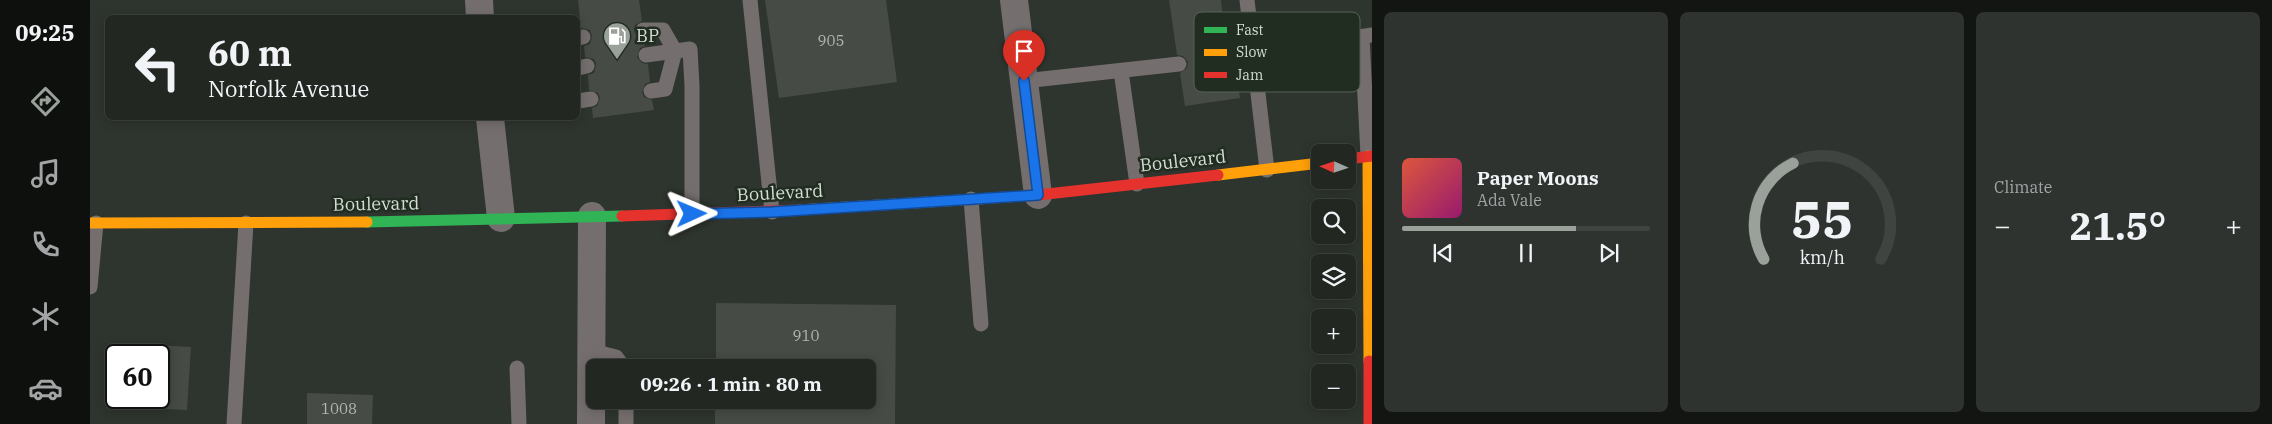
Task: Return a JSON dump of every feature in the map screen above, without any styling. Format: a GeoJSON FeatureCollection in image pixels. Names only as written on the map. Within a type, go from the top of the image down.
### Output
{"type":"FeatureCollection","features":[{"type":"Feature","properties":{"kind":"main road"},"geometry":{"type":"LineString","coordinates":[[1356,158],[1370,156],[1368,424]]}},
{"type":"Feature","properties":{"kind":"main road","name":"Boulevard"},"geometry":{"type":"LineString","coordinates":[[93,223],[246,223],[772,212],[1038,195],[1267,170],[1311,163]]}},
{"type":"Feature","properties":{"kind":"street"},"geometry":{"type":"LineString","coordinates":[[479,0],[480,15]]}},
{"type":"Feature","properties":{"kind":"street"},"geometry":{"type":"LineString","coordinates":[[1014,0],[1038,195]]}},
{"type":"Feature","properties":{"kind":"street"},"geometry":{"type":"LineString","coordinates":[[490,120],[501,218]]}},
{"type":"Feature","properties":{"kind":"street"},"geometry":{"type":"LineString","coordinates":[[591,424],[592,216]]}},
{"type":"Feature","properties":{"kind":"lane"},"geometry":{"type":"LineString","coordinates":[[750,0],[772,212]]}},
{"type":"Feature","properties":{"kind":"lane"},"geometry":{"type":"LineString","coordinates":[[643,30],[663,30],[675,51],[665,89],[651,92]]}},
{"type":"Feature","properties":{"kind":"lane"},"geometry":{"type":"LineString","coordinates":[[1367,36],[1370,156]]}},
{"type":"Feature","properties":{"kind":"lane"},"geometry":{"type":"LineString","coordinates":[[646,54],[690,49],[692,86],[692,214]]}},
{"type":"Feature","properties":{"kind":"lane"},"geometry":{"type":"LineString","coordinates":[[1024,81],[1179,64]]}},
{"type":"Feature","properties":{"kind":"lane"},"geometry":{"type":"LineString","coordinates":[[1121,71],[1137,184]]}},
{"type":"Feature","properties":{"kind":"lane"},"geometry":{"type":"LineString","coordinates":[[1258,92],[1267,170]]}},
{"type":"Feature","properties":{"kind":"lane"},"geometry":{"type":"LineString","coordinates":[[971,199],[981,324]]}},
{"type":"Feature","properties":{"kind":"lane"},"geometry":{"type":"LineString","coordinates":[[90,287],[93,223]]}},
{"type":"Feature","properties":{"kind":"lane"},"geometry":{"type":"LineString","coordinates":[[234,424],[246,223]]}},
{"type":"Feature","properties":{"kind":"lane"},"geometry":{"type":"LineString","coordinates":[[592,351],[617,359]]}},
{"type":"Feature","properties":{"kind":"lane"},"geometry":{"type":"LineString","coordinates":[[517,368],[519,424]]}},
{"type":"Feature","properties":{"kind":"lane"},"geometry":{"type":"LineString","coordinates":[[626,409],[626,424]]}},
{"type":"Feature","properties":{"kind":"building","name":"BP"},"geometry":{"type":"Polygon","coordinates":[[[578,0],[639,0],[642,21],[635,25],[634,30],[638,38],[644,39],[645,46],[640,48],[637,57],[642,63],[648,64],[650,82],[645,84],[642,92],[644,97],[652,100],[654,110],[593,118],[592,108],[597,106],[600,98],[598,93],[589,90],[588,75],[594,73],[596,64],[594,59],[585,57],[584,46],[590,44],[592,36],[590,30],[581,28],[578,0]]]}},
{"type":"Feature","properties":{"kind":"building"},"geometry":{"type":"Polygon","coordinates":[[[765,0],[886,0],[897,82],[779,98],[765,0]]]}},
{"type":"Feature","properties":{"kind":"building"},"geometry":{"type":"Polygon","coordinates":[[[1169,0],[1221,0],[1222,12],[1194,12],[1194,92],[1239,92],[1240,98],[1185,106],[1180,73],[1187,68],[1188,62],[1183,56],[1177,55],[1169,0]]]}},
{"type":"Feature","properties":{"kind":"building"},"geometry":{"type":"Polygon","coordinates":[[[716,303],[896,305],[895,424],[715,424],[715,409],[876,409],[876,359],[716,359],[716,303]]]}},
{"type":"Feature","properties":{"kind":"building"},"geometry":{"type":"Polygon","coordinates":[[[170,346],[191,347],[187,410],[164,409],[170,409],[170,346]]]}},
{"type":"Feature","properties":{"kind":"building"},"geometry":{"type":"Polygon","coordinates":[[[307,393],[373,395],[372,424],[307,424],[307,393]]]}},
{"type":"Feature","properties":{"kind":"traffic: fast"},"geometry":{"type":"LineString","coordinates":[[367,222],[622,216]]}},
{"type":"Feature","properties":{"kind":"traffic: slow"},"geometry":{"type":"LineString","coordinates":[[1368,156],[1369,361]]}},
{"type":"Feature","properties":{"kind":"traffic: slow"},"geometry":{"type":"LineString","coordinates":[[1218,175],[1311,164]]}},
{"type":"Feature","properties":{"kind":"traffic: slow"},"geometry":{"type":"LineString","coordinates":[[799,210],[993,198]]}},
{"type":"Feature","properties":{"kind":"traffic: slow"},"geometry":{"type":"LineString","coordinates":[[90,223],[367,222]]}},
{"type":"Feature","properties":{"kind":"traffic: jam"},"geometry":{"type":"LineString","coordinates":[[1356,158],[1372,156]]}},
{"type":"Feature","properties":{"kind":"traffic: jam"},"geometry":{"type":"LineString","coordinates":[[993,198],[1038,195],[1218,175]]}},
{"type":"Feature","properties":{"kind":"traffic: jam"},"geometry":{"type":"LineString","coordinates":[[622,216],[799,210]]}},
{"type":"Feature","properties":{"kind":"traffic: jam"},"geometry":{"type":"LineString","coordinates":[[1369,361],[1369,424]]}},
{"type":"Feature","properties":{"kind":"place","name":"BP"},"geometry":{"type":"Point","coordinates":[617,60]}},
{"type":"Feature","properties":{"kind":"route"},"geometry":{"type":"LineString","coordinates":[[692,214],[772,212],[1038,195],[1024,81]]}}]}
